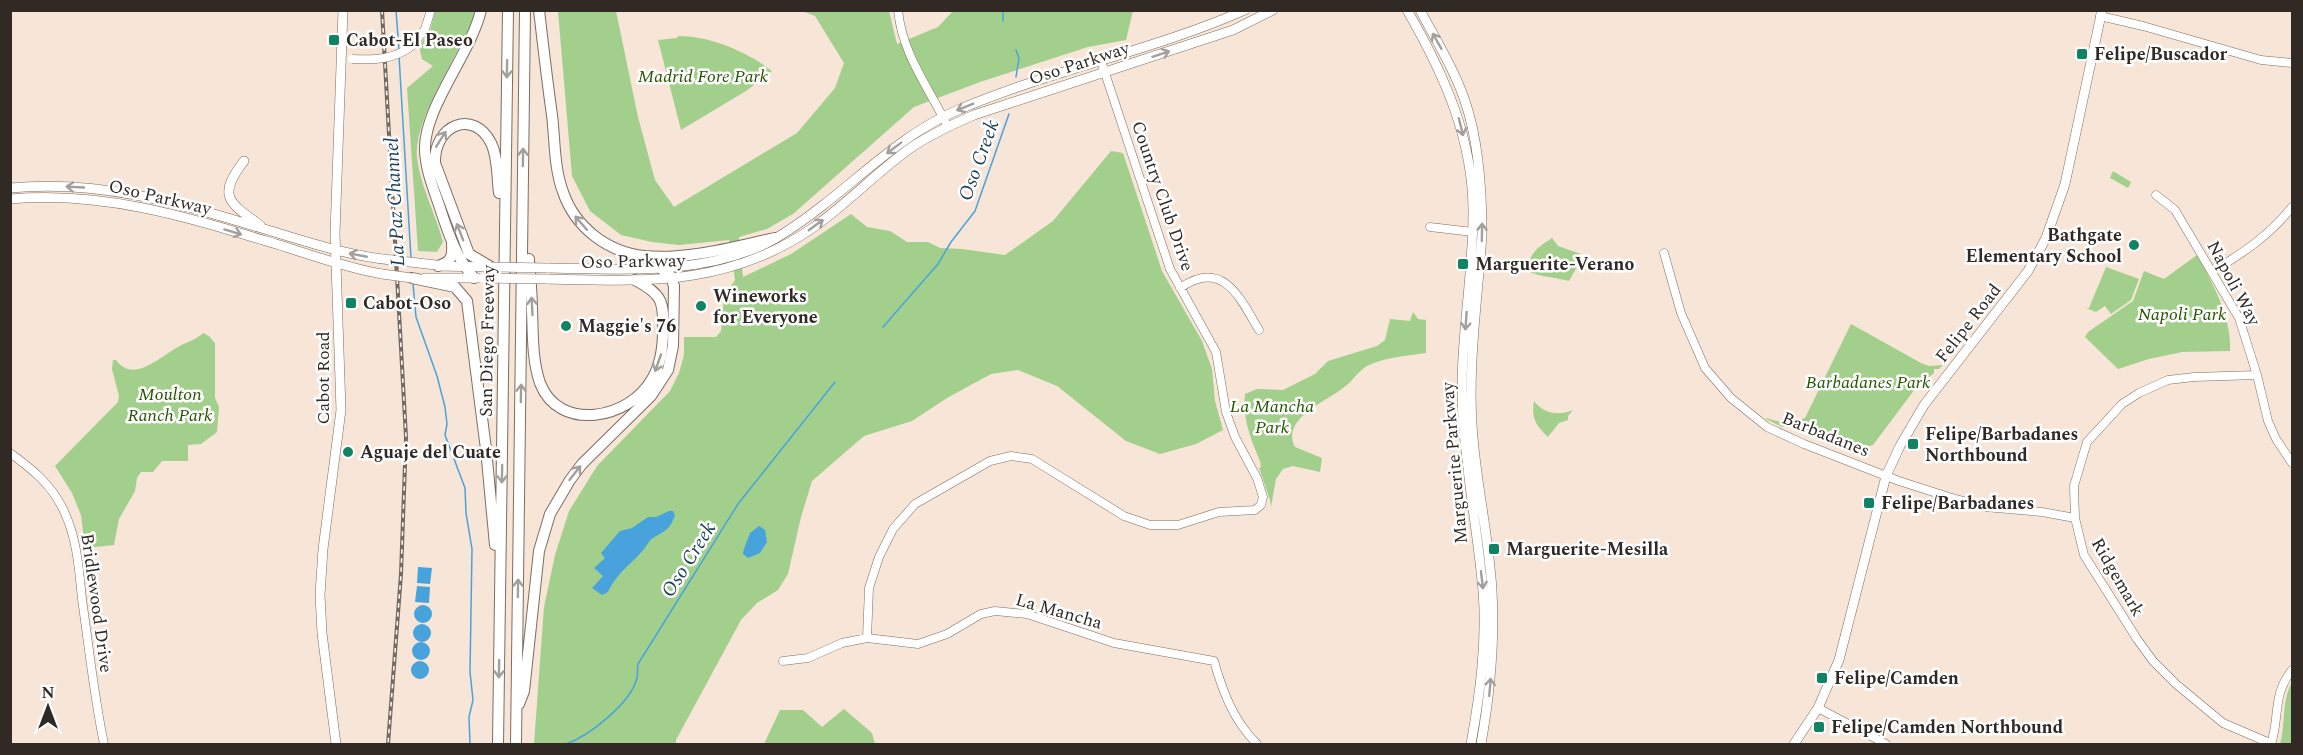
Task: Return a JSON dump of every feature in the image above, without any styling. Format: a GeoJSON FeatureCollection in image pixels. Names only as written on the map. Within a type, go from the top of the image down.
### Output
{"type":"FeatureCollection","features":[{"type":"Feature","properties":{"kind":"highway"},"geometry":{"type":"LineString","coordinates":[[478,278],[464,268],[452,240],[427,166],[425,136],[431,118],[476,27],[481,10]]}},
{"type":"Feature","properties":{"kind":"highway","name":"San Diego Freeway"},"geometry":{"type":"LineString","coordinates":[[498,744],[508,10]]}},
{"type":"Feature","properties":{"kind":"highway","name":"San Diego Freeway"},"geometry":{"type":"LineString","coordinates":[[516,744],[525,10]]}},
{"type":"Feature","properties":{"kind":"highway"},"geometry":{"type":"LineString","coordinates":[[539,10],[560,183],[568,206],[588,231],[600,241],[630,254],[655,256],[714,251],[775,238]]}},
{"type":"Feature","properties":{"kind":"highway"},"geometry":{"type":"LineString","coordinates":[[486,266],[469,254],[435,163],[435,150],[439,139],[449,128],[470,126],[479,129],[491,142],[495,156],[504,237]]}},
{"type":"Feature","properties":{"kind":"highway"},"geometry":{"type":"LineString","coordinates":[[523,178],[535,364],[541,384],[547,394],[556,404],[570,412],[585,416],[601,415],[617,410],[633,401],[651,381],[662,355],[663,305],[660,297],[652,289],[635,280]]}},
{"type":"Feature","properties":{"kind":"highway"},"geometry":{"type":"LineString","coordinates":[[437,266],[447,263],[452,257],[452,240]]}},
{"type":"Feature","properties":{"kind":"highway"},"geometry":{"type":"LineString","coordinates":[[516,710],[524,691],[539,551],[550,514],[560,495],[582,464],[651,396],[662,383],[668,370],[673,346],[673,279],[660,268]]}},
{"type":"Feature","properties":{"kind":"highway"},"geometry":{"type":"LineString","coordinates":[[412,278],[437,280],[455,287],[467,302],[486,449],[500,603]]}},
{"type":"Feature","properties":{"kind":"main road","name":"Cabot Road"},"geometry":{"type":"LineString","coordinates":[[336,744],[322,633],[320,595],[323,549],[341,410],[336,250],[343,10]]}},
{"type":"Feature","properties":{"kind":"main road","name":"Oso Parkway"},"geometry":{"type":"LineString","coordinates":[[10,188],[59,186],[118,190],[174,202],[336,250],[381,259],[437,266],[660,268],[702,263],[728,258],[775,238],[823,206],[909,137],[943,117],[987,99],[1245,10]]}},
{"type":"Feature","properties":{"kind":"main road","name":"Oso Parkway"},"geometry":{"type":"LineString","coordinates":[[437,280],[478,278],[673,279],[726,269],[766,255],[798,238],[833,213],[910,148],[948,127],[974,115],[1233,30],[1273,10]]}},
{"type":"Feature","properties":{"kind":"main road","name":"Marguerite Parkway"},"geometry":{"type":"LineString","coordinates":[[1407,10],[1440,73],[1461,124],[1470,174],[1473,232],[1463,369],[1463,418],[1483,592],[1484,645],[1480,693],[1472,744]]}},
{"type":"Feature","properties":{"kind":"main road","name":"Marguerite Parkway"},"geometry":{"type":"LineString","coordinates":[[1420,10],[1442,50],[1465,102],[1480,182],[1482,234],[1472,370],[1472,417],[1492,590],[1493,644],[1490,693],[1481,744]]}},
{"type":"Feature","properties":{"kind":"main road","name":"Felipe Road"},"geometry":{"type":"LineString","coordinates":[[1794,744],[1818,708],[1839,660],[1886,476],[1900,446],[1924,405],[2007,301],[2028,271],[2046,238],[2065,184],[2101,13]]}},
{"type":"Feature","properties":{"kind":"main road"},"geometry":{"type":"LineString","coordinates":[[244,161],[230,182],[229,196],[237,209],[267,230]]}},
{"type":"Feature","properties":{"kind":"main road","name":"Oso Parkway"},"geometry":{"type":"LineString","coordinates":[[10,200],[84,198],[148,208],[276,244],[337,265],[412,278]]}},
{"type":"Feature","properties":{"kind":"main road"},"geometry":{"type":"LineString","coordinates":[[726,269],[728,258]]}},
{"type":"Feature","properties":{"kind":"street"},"geometry":{"type":"LineString","coordinates":[[341,59],[375,60],[395,56],[413,45],[425,29],[431,10]]}},
{"type":"Feature","properties":{"kind":"street"},"geometry":{"type":"LineString","coordinates":[[898,10],[907,49],[948,127]]}},
{"type":"Feature","properties":{"kind":"street"},"geometry":{"type":"LineString","coordinates":[[2101,13],[2261,60],[2292,63]]}},
{"type":"Feature","properties":{"kind":"street","name":"Country Club Drive"},"geometry":{"type":"LineString","coordinates":[[867,638],[869,588],[879,556],[892,529],[915,504],[990,460],[1011,456],[1032,459],[1124,516],[1150,525],[1178,525],[1219,512],[1255,510],[1261,505],[1263,497],[1257,478],[1235,437],[1226,412],[1216,352],[1170,269],[1101,61]]}},
{"type":"Feature","properties":{"kind":"street","name":"Napoli Way"},"geometry":{"type":"LineString","coordinates":[[2156,195],[2175,210],[2213,271],[2244,330],[2272,432],[2292,464]]}},
{"type":"Feature","properties":{"kind":"street"},"geometry":{"type":"LineString","coordinates":[[2213,271],[2249,250],[2268,234],[2292,207]]}},
{"type":"Feature","properties":{"kind":"street"},"geometry":{"type":"LineString","coordinates":[[1430,227],[1473,232]]}},
{"type":"Feature","properties":{"kind":"street","name":"Barbadanes"},"geometry":{"type":"LineString","coordinates":[[1664,253],[1690,336],[1705,368],[1731,398],[1767,426],[1782,435],[1886,476],[1985,507],[2042,512],[2075,518]]}},
{"type":"Feature","properties":{"kind":"street"},"geometry":{"type":"LineString","coordinates":[[1180,288],[1204,276],[1225,282],[1238,295],[1259,330]]}},
{"type":"Feature","properties":{"kind":"street","name":"Ridgemark"},"geometry":{"type":"LineString","coordinates":[[2257,375],[2168,380],[2121,404],[2087,442],[2074,486],[2075,518],[2084,555],[2153,661],[2176,684],[2223,723],[2271,744]]}},
{"type":"Feature","properties":{"kind":"street","name":"Bridlewood Drive"},"geometry":{"type":"LineString","coordinates":[[10,453],[31,468],[50,487],[64,511],[74,537],[104,744]]}},
{"type":"Feature","properties":{"kind":"street","name":"La Mancha"},"geometry":{"type":"LineString","coordinates":[[867,638],[918,644],[947,634],[981,614],[995,610],[1012,611],[1114,643],[1214,661],[1223,692],[1233,713],[1245,732],[1257,744]]}},
{"type":"Feature","properties":{"kind":"street"},"geometry":{"type":"LineString","coordinates":[[783,660],[808,658],[842,643],[867,638]]}},
{"type":"Feature","properties":{"kind":"street"},"geometry":{"type":"LineString","coordinates":[[2271,744],[2275,734],[2277,698],[2292,670]]}},
{"type":"Feature","properties":{"kind":"street"},"geometry":{"type":"LineString","coordinates":[[1818,708],[1886,744]]}},
{"type":"Feature","properties":{"kind":"green space"},"geometry":{"type":"Polygon","coordinates":[[[435,11],[476,11],[430,104],[418,142],[419,168],[443,242],[437,252],[418,251],[407,88],[433,66],[422,59],[419,46],[430,31],[435,11]]]}},
{"type":"Feature","properties":{"kind":"green space"},"geometry":{"type":"Polygon","coordinates":[[[558,11],[616,11],[638,117],[655,180],[674,207],[797,133],[835,88],[844,63],[815,16],[802,11],[889,11],[897,44],[938,27],[953,11],[1133,11],[1126,40],[1088,47],[980,82],[914,107],[793,214],[767,229],[739,237],[743,277],[791,254],[851,214],[867,227],[890,231],[907,242],[928,242],[940,248],[1005,255],[1053,221],[1111,151],[1123,153],[1162,271],[1202,341],[1212,369],[1215,401],[1223,430],[1196,444],[1160,454],[1126,441],[1057,386],[1018,370],[991,374],[947,398],[912,421],[864,436],[812,481],[788,574],[778,590],[757,603],[741,620],[676,740],[676,744],[534,744],[544,607],[555,555],[569,511],[597,466],[670,391],[679,373],[684,355],[684,337],[716,337],[721,331],[724,297],[735,280],[729,240],[679,245],[652,242],[621,235],[590,211],[572,176],[558,11]]]}},
{"type":"Feature","properties":{"kind":"green space","name":"Madrid Fore Park"},"geometry":{"type":"Polygon","coordinates":[[[678,36],[703,39],[727,46],[751,57],[772,71],[746,91],[681,130],[658,40],[678,36]]]}},
{"type":"Feature","properties":{"kind":"green space"},"geometry":{"type":"Polygon","coordinates":[[[2113,171],[2131,182],[2128,188],[2110,178],[2113,171]]]}},
{"type":"Feature","properties":{"kind":"green space"},"geometry":{"type":"Polygon","coordinates":[[[1552,238],[1558,246],[1581,254],[1582,258],[1569,281],[1528,271],[1528,265],[1535,252],[1552,238]]]}},
{"type":"Feature","properties":{"kind":"green space","name":"Napoli Park"},"geometry":{"type":"Polygon","coordinates":[[[2197,255],[2225,314],[2230,351],[2182,352],[2118,369],[2085,337],[2088,332],[2133,301],[2144,271],[2164,279],[2197,255]]]}},
{"type":"Feature","properties":{"kind":"green space"},"geometry":{"type":"Polygon","coordinates":[[[2106,267],[2139,279],[2131,300],[2111,314],[2105,306],[2096,312],[2086,308],[2089,308],[2106,267]]]}},
{"type":"Feature","properties":{"kind":"green space","name":"La Mancha Park"},"geometry":{"type":"Polygon","coordinates":[[[1413,312],[1418,319],[1426,320],[1426,353],[1389,359],[1367,366],[1346,386],[1299,419],[1292,437],[1295,447],[1322,458],[1320,472],[1293,466],[1283,469],[1276,479],[1271,507],[1259,468],[1261,467],[1260,461],[1246,420],[1245,394],[1257,389],[1283,390],[1315,374],[1328,361],[1377,346],[1385,340],[1390,319],[1410,321],[1413,312]]]}},
{"type":"Feature","properties":{"kind":"green space","name":"Barbadanes Park"},"geometry":{"type":"Polygon","coordinates":[[[1851,324],[1921,363],[1929,366],[1943,365],[1939,369],[1934,369],[1934,373],[1915,389],[1873,445],[1869,446],[1788,426],[1782,427],[1766,419],[1786,422],[1805,418],[1851,324]]]}},
{"type":"Feature","properties":{"kind":"green space","name":"Moulton Ranch Park"},"geometry":{"type":"Polygon","coordinates":[[[203,333],[215,343],[215,398],[219,407],[217,432],[201,444],[188,445],[188,461],[162,461],[153,472],[141,472],[137,478],[135,491],[119,519],[114,545],[85,548],[81,515],[72,493],[55,466],[118,402],[119,396],[112,369],[113,360],[131,370],[139,369],[203,333]]]}},
{"type":"Feature","properties":{"kind":"green space"},"geometry":{"type":"Polygon","coordinates":[[[1534,401],[1542,409],[1552,413],[1573,410],[1568,420],[1559,423],[1548,437],[1535,421],[1534,401]]]}},
{"type":"Feature","properties":{"kind":"green space"},"geometry":{"type":"Polygon","coordinates":[[[2292,682],[2292,744],[2280,744],[2286,697],[2292,682]]]}},
{"type":"Feature","properties":{"kind":"green space"},"geometry":{"type":"Polygon","coordinates":[[[844,709],[872,733],[875,744],[764,744],[780,710],[803,710],[822,727],[844,709]]]}},
{"type":"Feature","properties":{"kind":"water"},"geometry":{"type":"Polygon","coordinates":[[[673,511],[675,515],[669,527],[650,540],[639,555],[616,578],[608,592],[602,595],[592,588],[603,576],[594,568],[605,558],[601,553],[620,531],[632,528],[648,517],[656,517],[673,511]]]}},
{"type":"Feature","properties":{"kind":"water"},"geometry":{"type":"Polygon","coordinates":[[[759,526],[765,530],[767,542],[760,553],[748,558],[743,554],[745,547],[750,533],[759,526]]]}},
{"type":"Feature","properties":{"kind":"water"},"geometry":{"type":"Polygon","coordinates":[[[418,567],[432,568],[430,584],[417,583],[418,567]]]}},
{"type":"Feature","properties":{"kind":"water"},"geometry":{"type":"Polygon","coordinates":[[[417,586],[430,587],[429,603],[415,602],[417,586]]]}},
{"type":"Feature","properties":{"kind":"water"},"geometry":{"type":"Polygon","coordinates":[[[423,605],[429,608],[432,614],[429,620],[423,623],[417,620],[414,614],[417,608],[423,605]]]}},
{"type":"Feature","properties":{"kind":"water"},"geometry":{"type":"Polygon","coordinates":[[[422,624],[428,627],[431,633],[428,639],[422,642],[416,639],[413,633],[416,627],[422,624]]]}},
{"type":"Feature","properties":{"kind":"water"},"geometry":{"type":"Polygon","coordinates":[[[421,642],[427,645],[430,651],[427,657],[421,660],[415,657],[412,651],[415,645],[421,642]]]}},
{"type":"Feature","properties":{"kind":"water"},"geometry":{"type":"Polygon","coordinates":[[[420,661],[426,664],[429,670],[426,676],[420,679],[414,676],[411,670],[414,664],[420,661]]]}},
{"type":"Feature","properties":{"kind":"waterway","name":"La Paz Channel"},"geometry":{"type":"LineString","coordinates":[[396,10],[399,51]]}},
{"type":"Feature","properties":{"kind":"waterway","name":"Oso Creek"},"geometry":{"type":"LineString","coordinates":[[1003,10],[1003,21]]}},
{"type":"Feature","properties":{"kind":"waterway","name":"Oso Creek"},"geometry":{"type":"LineString","coordinates":[[1016,50],[1019,58],[1016,77]]}},
{"type":"Feature","properties":{"kind":"waterway","name":"La Paz Channel"},"geometry":{"type":"LineString","coordinates":[[399,56],[411,258]]}},
{"type":"Feature","properties":{"kind":"waterway","name":"Oso Creek"},"geometry":{"type":"LineString","coordinates":[[883,327],[938,264],[951,242],[975,211],[1009,114]]}},
{"type":"Feature","properties":{"kind":"waterway","name":"La Paz Channel"},"geometry":{"type":"LineString","coordinates":[[413,284],[416,317],[437,376],[445,407],[447,424],[445,435],[465,488],[466,513],[472,549],[470,672],[473,700],[469,717],[470,744]]}},
{"type":"Feature","properties":{"kind":"waterway","name":"Oso Creek"},"geometry":{"type":"LineString","coordinates":[[566,744],[597,726],[627,698],[637,678],[638,664],[738,504],[835,382]]}},
{"type":"Feature","properties":{"kind":"railway"},"geometry":{"type":"LineString","coordinates":[[382,10],[406,437],[401,574],[388,744]]}},
{"type":"Feature","properties":{"kind":"place","name":"Cabot-El Paseo"},"geometry":{"type":"Point","coordinates":[334,40]}},
{"type":"Feature","properties":{"kind":"place","name":"Felipe/Buscador"},"geometry":{"type":"Point","coordinates":[2082,54]}},
{"type":"Feature","properties":{"kind":"place","name":"Bathgate Elementary School"},"geometry":{"type":"Point","coordinates":[2134,245]}},
{"type":"Feature","properties":{"kind":"place","name":"Marguerite-Verano"},"geometry":{"type":"Point","coordinates":[1463,264]}},
{"type":"Feature","properties":{"kind":"place","name":"Cabot-Oso"},"geometry":{"type":"Point","coordinates":[351,303]}},
{"type":"Feature","properties":{"kind":"place","name":"Wineworks for Everyone"},"geometry":{"type":"Point","coordinates":[701,306]}},
{"type":"Feature","properties":{"kind":"place","name":"Maggie's 76"},"geometry":{"type":"Point","coordinates":[566,326]}},
{"type":"Feature","properties":{"kind":"place","name":"Felipe/Barbadanes Northbound"},"geometry":{"type":"Point","coordinates":[1913,444]}},
{"type":"Feature","properties":{"kind":"place","name":"Aguaje del Cuate"},"geometry":{"type":"Point","coordinates":[348,452]}},
{"type":"Feature","properties":{"kind":"place","name":"Felipe/Barbadanes"},"geometry":{"type":"Point","coordinates":[1869,503]}},
{"type":"Feature","properties":{"kind":"place","name":"Marguerite-Mesilla"},"geometry":{"type":"Point","coordinates":[1494,549]}},
{"type":"Feature","properties":{"kind":"place","name":"Felipe/Camden"},"geometry":{"type":"Point","coordinates":[1822,678]}},
{"type":"Feature","properties":{"kind":"place","name":"Felipe/Camden Northbound"},"geometry":{"type":"Point","coordinates":[1819,727]}}]}
